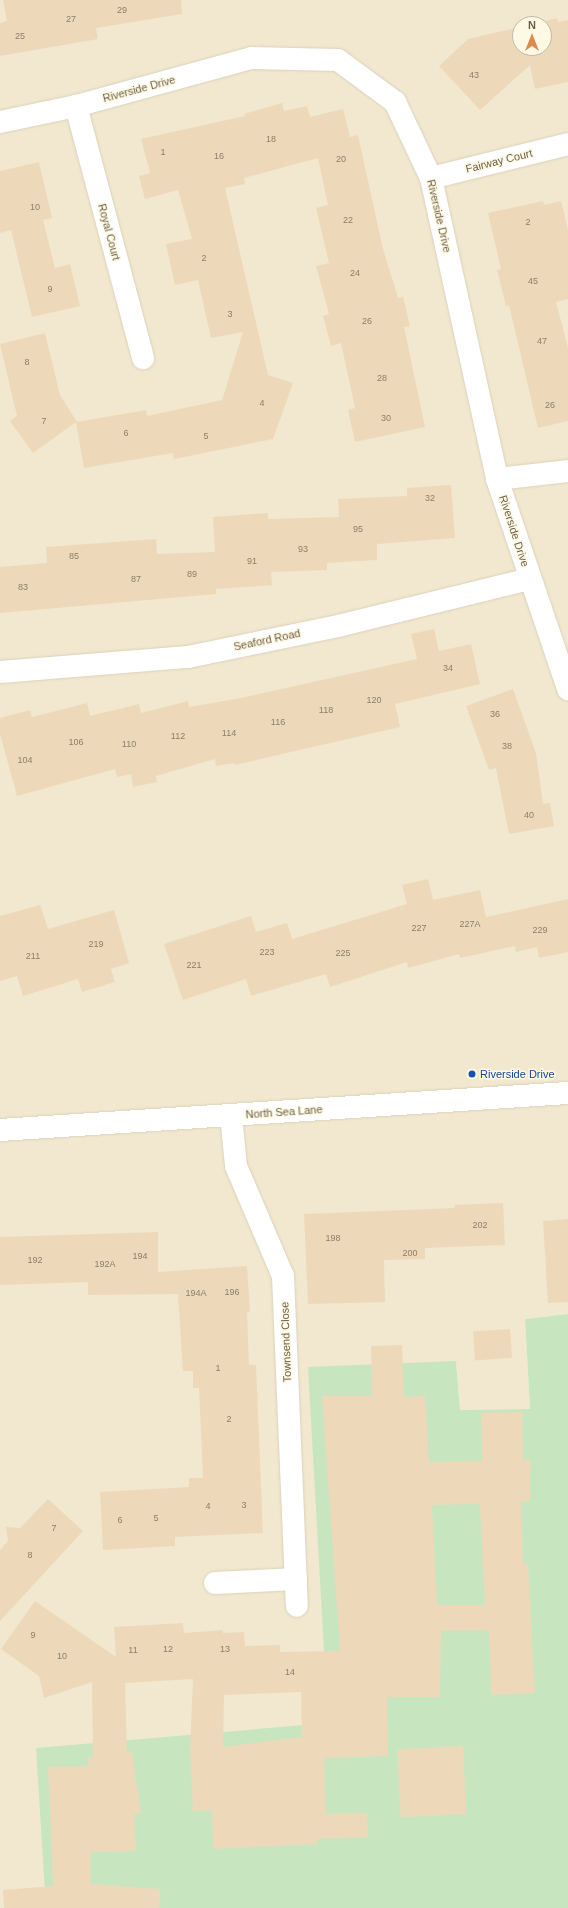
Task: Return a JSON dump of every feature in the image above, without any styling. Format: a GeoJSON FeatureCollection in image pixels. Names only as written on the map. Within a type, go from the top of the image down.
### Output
{"type":"FeatureCollection","features":[{"type":"Feature","properties":{"kind":"street","name":"Riverside Drive"},"geometry":{"type":"LineString","coordinates":[[0,122],[76,106],[251,58],[338,60],[395,102],[431,178],[497,478],[529,579],[568,689]]}},
{"type":"Feature","properties":{"kind":"street","name":"Royal Court"},"geometry":{"type":"LineString","coordinates":[[76,106],[143,358]]}},
{"type":"Feature","properties":{"kind":"street","name":"Fairway Court"},"geometry":{"type":"LineString","coordinates":[[431,178],[568,144]]}},
{"type":"Feature","properties":{"kind":"street"},"geometry":{"type":"LineString","coordinates":[[497,478],[568,471]]}},
{"type":"Feature","properties":{"kind":"street","name":"Seaford Road"},"geometry":{"type":"LineString","coordinates":[[0,672],[188,657],[342,625],[529,579]]}},
{"type":"Feature","properties":{"kind":"street","name":"North Sea Lane"},"geometry":{"type":"LineString","coordinates":[[0,1130],[568,1093]]}},
{"type":"Feature","properties":{"kind":"street","name":"Townsend Close"},"geometry":{"type":"LineString","coordinates":[[231,1115],[236,1166],[283,1276],[297,1606]]}},
{"type":"Feature","properties":{"kind":"street"},"geometry":{"type":"LineString","coordinates":[[215,1583],[296,1579]]}},
{"type":"Feature","properties":{"kind":"shaded area"},"geometry":{"type":"Polygon","coordinates":[[[0,0],[568,0],[568,1314],[525,1319],[530,1409],[460,1410],[456,1361],[328,1723],[46,1908],[0,1908],[0,0]]]}},
{"type":"Feature","properties":{"kind":"green space"},"geometry":{"type":"Polygon","coordinates":[[[568,1314],[568,1908],[46,1908],[36,1748],[328,1723],[308,1367],[456,1361],[460,1410],[530,1409],[525,1319],[568,1314]]]}},
{"type":"Feature","properties":{"kind":"building"},"geometry":{"type":"Polygon","coordinates":[[[3,0],[181,0],[182,14],[96,28],[98,39],[0,56],[0,23],[7,21],[3,0]]]}},
{"type":"Feature","properties":{"kind":"building"},"geometry":{"type":"Polygon","coordinates":[[[557,18],[558,22],[568,20],[568,82],[535,89],[530,65],[480,110],[439,66],[468,39],[512,29],[512,56],[552,56],[552,19],[557,18]]]}},
{"type":"Feature","properties":{"kind":"building"},"geometry":{"type":"Polygon","coordinates":[[[282,103],[284,111],[307,106],[310,117],[343,109],[350,137],[358,135],[383,249],[398,298],[403,297],[410,326],[404,327],[425,427],[355,442],[348,410],[355,408],[341,343],[331,346],[323,316],[329,314],[316,266],[329,263],[316,208],[328,205],[318,158],[244,178],[245,184],[225,188],[268,375],[293,383],[273,439],[174,459],[173,453],[84,468],[76,422],[33,453],[10,421],[17,416],[0,344],[45,333],[60,395],[77,422],[146,410],[147,416],[222,400],[243,332],[211,338],[198,280],[175,285],[166,244],[192,239],[178,190],[145,199],[139,176],[150,173],[141,139],[245,116],[244,114],[282,103]]]}},
{"type":"Feature","properties":{"kind":"building"},"geometry":{"type":"Polygon","coordinates":[[[39,162],[52,218],[43,220],[55,268],[70,264],[80,306],[32,317],[11,230],[0,233],[0,171],[39,162]]]}},
{"type":"Feature","properties":{"kind":"building"},"geometry":{"type":"Polygon","coordinates":[[[543,201],[544,205],[561,201],[568,230],[568,299],[556,302],[568,348],[568,421],[538,428],[509,305],[506,306],[497,270],[501,269],[488,213],[543,201]]]}},
{"type":"Feature","properties":{"kind":"building"},"geometry":{"type":"Polygon","coordinates":[[[451,485],[455,538],[377,544],[377,560],[327,563],[327,570],[271,572],[272,585],[216,589],[216,594],[0,613],[0,567],[47,563],[46,547],[156,539],[157,554],[215,552],[213,517],[268,513],[268,519],[339,517],[338,499],[407,496],[407,488],[451,485]]]}},
{"type":"Feature","properties":{"kind":"building"},"geometry":{"type":"Polygon","coordinates":[[[434,629],[439,651],[471,644],[480,684],[395,704],[400,727],[235,765],[235,763],[216,766],[215,759],[156,776],[157,782],[133,787],[131,774],[117,777],[115,769],[17,796],[0,734],[0,718],[30,710],[32,717],[87,703],[90,716],[139,704],[141,713],[188,701],[189,707],[241,698],[417,659],[411,634],[434,629]]]}},
{"type":"Feature","properties":{"kind":"building"},"geometry":{"type":"Polygon","coordinates":[[[513,689],[536,753],[543,804],[550,803],[554,826],[509,834],[496,768],[489,770],[466,706],[513,689]]]}},
{"type":"Feature","properties":{"kind":"building"},"geometry":{"type":"Polygon","coordinates":[[[428,879],[433,900],[480,890],[486,917],[568,899],[568,952],[539,958],[537,947],[516,952],[515,946],[460,958],[459,954],[408,968],[407,962],[330,987],[326,974],[251,996],[246,979],[183,1000],[164,944],[251,916],[256,932],[287,923],[292,939],[407,904],[402,885],[428,879]]]}},
{"type":"Feature","properties":{"kind":"building"},"geometry":{"type":"Polygon","coordinates":[[[40,905],[48,929],[114,910],[129,963],[111,969],[115,982],[82,992],[78,979],[23,996],[17,976],[0,981],[0,916],[40,905]]]}},
{"type":"Feature","properties":{"kind":"building"},"geometry":{"type":"Polygon","coordinates":[[[503,1203],[505,1245],[425,1248],[425,1259],[384,1260],[385,1302],[308,1304],[304,1214],[455,1208],[454,1205],[503,1203]]]}},
{"type":"Feature","properties":{"kind":"building"},"geometry":{"type":"Polygon","coordinates":[[[568,1219],[568,1302],[548,1303],[543,1221],[568,1219]]]}},
{"type":"Feature","properties":{"kind":"building"},"geometry":{"type":"Polygon","coordinates":[[[158,1232],[158,1272],[247,1266],[250,1312],[247,1312],[249,1365],[256,1365],[263,1533],[175,1537],[175,1546],[103,1550],[100,1492],[189,1487],[189,1478],[203,1478],[199,1388],[193,1388],[193,1371],[183,1371],[178,1294],[88,1295],[88,1282],[0,1285],[0,1237],[158,1232]]]}},
{"type":"Feature","properties":{"kind":"building"},"geometry":{"type":"Polygon","coordinates":[[[510,1329],[512,1358],[475,1361],[473,1332],[510,1329]]]}},
{"type":"Feature","properties":{"kind":"building"},"geometry":{"type":"Polygon","coordinates":[[[402,1345],[404,1397],[425,1396],[429,1462],[482,1461],[481,1413],[522,1412],[523,1460],[530,1460],[530,1501],[521,1502],[523,1564],[528,1564],[535,1693],[491,1695],[489,1630],[441,1631],[440,1697],[387,1697],[388,1756],[324,1758],[326,1814],[367,1813],[368,1837],[317,1839],[318,1844],[213,1849],[212,1810],[193,1811],[190,1747],[193,1679],[125,1683],[127,1752],[132,1752],[141,1814],[134,1814],[136,1851],[91,1852],[90,1884],[160,1889],[159,1908],[4,1908],[3,1890],[53,1886],[48,1767],[89,1766],[88,1758],[93,1757],[92,1682],[44,1698],[39,1676],[1,1649],[35,1601],[116,1657],[114,1627],[183,1623],[184,1633],[223,1630],[223,1633],[244,1632],[245,1646],[280,1645],[280,1652],[340,1651],[322,1396],[372,1396],[371,1346],[402,1345]],[[480,1504],[432,1505],[437,1605],[485,1605],[480,1504]],[[301,1692],[224,1695],[223,1747],[302,1737],[301,1692]]]}},
{"type":"Feature","properties":{"kind":"building"},"geometry":{"type":"Polygon","coordinates":[[[48,1499],[83,1531],[0,1621],[0,1550],[8,1541],[6,1527],[20,1528],[48,1499]]]}},
{"type":"Feature","properties":{"kind":"building"},"geometry":{"type":"Polygon","coordinates":[[[463,1746],[467,1814],[401,1817],[397,1749],[463,1746]]]}},
{"type":"Feature","properties":{"kind":"place","name":"Riverside Drive"},"geometry":{"type":"Point","coordinates":[472,1074]}}]}
